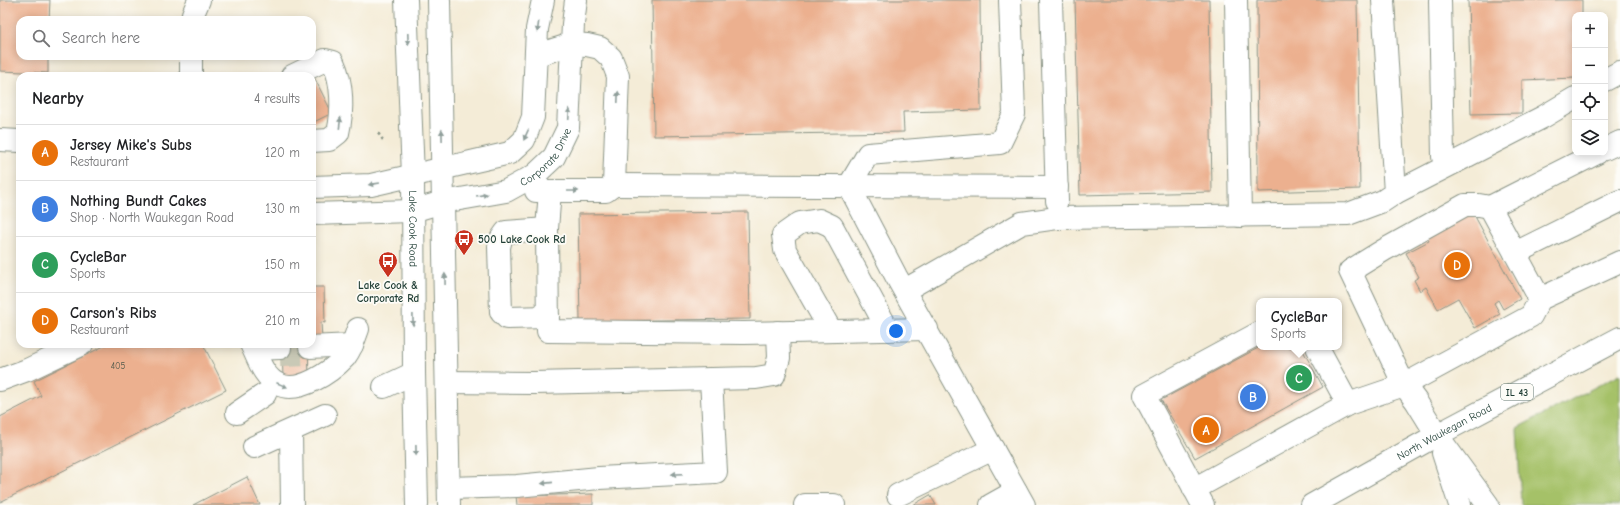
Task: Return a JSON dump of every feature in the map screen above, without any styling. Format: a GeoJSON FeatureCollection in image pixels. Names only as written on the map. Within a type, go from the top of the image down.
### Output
{"type":"FeatureCollection","features":[{"type":"Feature","properties":{"kind":"main road"},"geometry":{"type":"LineString","coordinates":[[193,16],[199,0]]}},
{"type":"Feature","properties":{"kind":"main road","name":"Lake Cook Road"},"geometry":{"type":"LineString","coordinates":[[406,0],[412,176],[417,505]]}},
{"type":"Feature","properties":{"kind":"main road"},"geometry":{"type":"LineString","coordinates":[[439,0],[449,496],[517,486],[599,478],[716,472],[711,379]]}},
{"type":"Feature","properties":{"kind":"main road","name":"Corporate Drive"},"geometry":{"type":"LineString","coordinates":[[316,187],[371,185],[510,153],[524,140],[533,116],[537,29],[543,0]]}},
{"type":"Feature","properties":{"kind":"main road","name":"Corporate Drive"},"geometry":{"type":"LineString","coordinates":[[316,214],[412,211],[443,202],[506,191],[535,175],[554,157],[568,128],[572,44],[576,0]]}},
{"type":"Feature","properties":{"kind":"main road"},"geometry":{"type":"LineString","coordinates":[[849,186],[868,154],[1000,143],[1014,114],[1010,0]]}},
{"type":"Feature","properties":{"kind":"main road"},"geometry":{"type":"LineString","coordinates":[[1051,0],[1057,218]]}},
{"type":"Feature","properties":{"kind":"main road"},"geometry":{"type":"LineString","coordinates":[[1236,0],[1240,216]]}},
{"type":"Feature","properties":{"kind":"main road"},"geometry":{"type":"LineString","coordinates":[[1383,0],[1395,193]]}},
{"type":"Feature","properties":{"kind":"main road"},"geometry":{"type":"LineString","coordinates":[[1440,0],[1443,157],[1448,165]]}},
{"type":"Feature","properties":{"kind":"main road"},"geometry":{"type":"LineString","coordinates":[[537,55],[572,44],[600,48],[611,58],[618,76],[614,185]]}},
{"type":"Feature","properties":{"kind":"main road"},"geometry":{"type":"LineString","coordinates":[[191,60],[191,72]]}},
{"type":"Feature","properties":{"kind":"main road"},"geometry":{"type":"LineString","coordinates":[[300,72],[325,60],[333,62],[338,72],[341,111],[338,133],[329,140],[316,141]]}},
{"type":"Feature","properties":{"kind":"main road"},"geometry":{"type":"LineString","coordinates":[[1608,78],[1620,72]]}},
{"type":"Feature","properties":{"kind":"main road"},"geometry":{"type":"LineString","coordinates":[[905,290],[1022,223],[1057,218],[1348,214],[1383,201],[1395,193],[1572,100]]}},
{"type":"Feature","properties":{"kind":"main road"},"geometry":{"type":"LineString","coordinates":[[0,140],[16,141]]}},
{"type":"Feature","properties":{"kind":"main road"},"geometry":{"type":"LineString","coordinates":[[1608,148],[1620,142]]}},
{"type":"Feature","properties":{"kind":"main road"},"geometry":{"type":"LineString","coordinates":[[1488,505],[1437,435],[1416,401],[1404,385],[1350,271],[1384,250],[1465,206],[1479,205],[1490,207],[1591,156]]}},
{"type":"Feature","properties":{"kind":"main road"},"geometry":{"type":"LineString","coordinates":[[506,191],[606,191],[614,185],[1057,187]]}},
{"type":"Feature","properties":{"kind":"main road"},"geometry":{"type":"LineString","coordinates":[[849,186],[1020,498],[990,505]]}},
{"type":"Feature","properties":{"kind":"main road"},"geometry":{"type":"LineString","coordinates":[[550,191],[547,229],[548,332],[778,332],[927,329]]}},
{"type":"Feature","properties":{"kind":"main road"},"geometry":{"type":"LineString","coordinates":[[1515,253],[1620,201]]}},
{"type":"Feature","properties":{"kind":"main road"},"geometry":{"type":"LineString","coordinates":[[1490,207],[1540,299]]}},
{"type":"Feature","properties":{"kind":"main road"},"geometry":{"type":"LineString","coordinates":[[830,331],[785,250],[783,235],[800,223],[819,220],[832,226],[888,330]]}},
{"type":"Feature","properties":{"kind":"main road"},"geometry":{"type":"LineString","coordinates":[[547,229],[506,232],[501,239],[499,247],[501,312],[507,318],[548,317]]}},
{"type":"Feature","properties":{"kind":"main road"},"geometry":{"type":"LineString","coordinates":[[1256,335],[1144,395],[1199,497],[1348,404],[1404,385],[1531,316],[1540,299],[1620,262]]}},
{"type":"Feature","properties":{"kind":"main road"},"geometry":{"type":"LineString","coordinates":[[447,382],[534,383],[756,378],[774,375],[779,358],[778,332]]}},
{"type":"Feature","properties":{"kind":"main road","name":"North Waukegan Road"},"geometry":{"type":"LineString","coordinates":[[1312,505],[1437,435],[1620,338]]}},
{"type":"Feature","properties":{"kind":"main road"},"geometry":{"type":"LineString","coordinates":[[0,380],[26,370],[73,348]]}},
{"type":"Feature","properties":{"kind":"main road"},"geometry":{"type":"LineString","coordinates":[[267,356],[264,372],[277,384],[287,388],[307,384],[328,372],[348,348],[310,356]]}},
{"type":"Feature","properties":{"kind":"main road"},"geometry":{"type":"LineString","coordinates":[[1319,350],[1348,404]]}},
{"type":"Feature","properties":{"kind":"main road"},"geometry":{"type":"LineString","coordinates":[[384,387],[414,373]]}},
{"type":"Feature","properties":{"kind":"main road"},"geometry":{"type":"LineString","coordinates":[[237,413],[265,394]]}},
{"type":"Feature","properties":{"kind":"main road"},"geometry":{"type":"LineString","coordinates":[[254,447],[291,432],[326,415]]}},
{"type":"Feature","properties":{"kind":"main road"},"geometry":{"type":"LineString","coordinates":[[291,432],[292,505]]}},
{"type":"Feature","properties":{"kind":"main road"},"geometry":{"type":"LineString","coordinates":[[1437,435],[1460,505]]}},
{"type":"Feature","properties":{"kind":"main road"},"geometry":{"type":"LineString","coordinates":[[898,495],[993,449]]}},
{"type":"Feature","properties":{"kind":"main road"},"geometry":{"type":"LineString","coordinates":[[805,505],[834,505]]}},
{"type":"Feature","properties":{"kind":"path"},"geometry":{"type":"LineString","coordinates":[[378,133],[383,140]]}},
{"type":"Feature","properties":{"kind":"green space"},"geometry":{"type":"Polygon","coordinates":[[[1620,374],[1620,505],[1521,505],[1517,428],[1620,374]]]}},
{"type":"Feature","properties":{"kind":"building"},"geometry":{"type":"Polygon","coordinates":[[[0,0],[50,0],[49,16],[16,16],[16,60],[48,60],[48,72],[0,71],[0,0]]]}},
{"type":"Feature","properties":{"kind":"building"},"geometry":{"type":"Polygon","coordinates":[[[652,0],[980,0],[981,110],[903,112],[904,132],[654,136],[652,0]]]}},
{"type":"Feature","properties":{"kind":"building"},"geometry":{"type":"Polygon","coordinates":[[[1075,0],[1209,0],[1212,192],[1080,195],[1075,0]]]}},
{"type":"Feature","properties":{"kind":"building"},"geometry":{"type":"Polygon","coordinates":[[[1257,0],[1357,0],[1360,189],[1258,192],[1257,0]]]}},
{"type":"Feature","properties":{"kind":"building"},"geometry":{"type":"Polygon","coordinates":[[[1468,0],[1582,0],[1582,12],[1572,12],[1572,78],[1522,80],[1522,113],[1471,114],[1468,0]]]}},
{"type":"Feature","properties":{"kind":"building"},"geometry":{"type":"Polygon","coordinates":[[[316,81],[332,113],[316,121],[316,81]]]}},
{"type":"Feature","properties":{"kind":"building"},"geometry":{"type":"Polygon","coordinates":[[[1472,211],[1520,299],[1503,309],[1498,300],[1494,303],[1500,314],[1475,328],[1458,298],[1438,309],[1426,287],[1420,291],[1414,280],[1419,277],[1406,253],[1429,241],[1424,232],[1472,211]]]}},
{"type":"Feature","properties":{"kind":"building"},"geometry":{"type":"Polygon","coordinates":[[[748,212],[750,319],[580,321],[578,214],[748,212]]]}},
{"type":"Feature","properties":{"kind":"building"},"geometry":{"type":"Polygon","coordinates":[[[316,287],[324,287],[325,323],[321,322],[322,340],[316,341],[316,287]]]}},
{"type":"Feature","properties":{"kind":"building"},"geometry":{"type":"Polygon","coordinates":[[[100,348],[205,348],[226,390],[0,502],[0,417],[41,396],[34,381],[100,348]]]}},
{"type":"Feature","properties":{"kind":"building"},"geometry":{"type":"Polygon","coordinates":[[[282,348],[308,348],[309,377],[283,378],[282,348]]]}},
{"type":"Feature","properties":{"kind":"building"},"geometry":{"type":"Polygon","coordinates":[[[1256,349],[1303,350],[1323,387],[1195,458],[1161,400],[1256,349]]]}},
{"type":"Feature","properties":{"kind":"building"},"geometry":{"type":"Polygon","coordinates":[[[247,477],[260,505],[193,505],[247,477]]]}},
{"type":"Feature","properties":{"kind":"building"},"geometry":{"type":"Polygon","coordinates":[[[593,494],[593,505],[517,505],[516,496],[593,494]]]}},
{"type":"Feature","properties":{"kind":"building"},"geometry":{"type":"Polygon","coordinates":[[[930,495],[936,505],[913,505],[930,495]]]}},
{"type":"Feature","properties":{"kind":"tunnel"},"geometry":{"type":"LineString","coordinates":[[280,356],[310,355]]}},
{"type":"Feature","properties":{"kind":"place","name":"500 Lake Cook Rd"},"geometry":{"type":"Point","coordinates":[464,256]}},
{"type":"Feature","properties":{"kind":"place","name":"Carson's Ribs"},"geometry":{"type":"Point","coordinates":[1457,265]}},
{"type":"Feature","properties":{"kind":"place","name":"Lake Cook & Corporate Rd"},"geometry":{"type":"Point","coordinates":[388,278]}},
{"type":"Feature","properties":{"kind":"place","name":"CycleBar"},"geometry":{"type":"Point","coordinates":[1299,378]}},
{"type":"Feature","properties":{"kind":"place","name":"Nothing Bundt Cakes"},"geometry":{"type":"Point","coordinates":[1253,397]}},
{"type":"Feature","properties":{"kind":"place","name":"Jersey Mike's Subs"},"geometry":{"type":"Point","coordinates":[1206,430]}}]}
